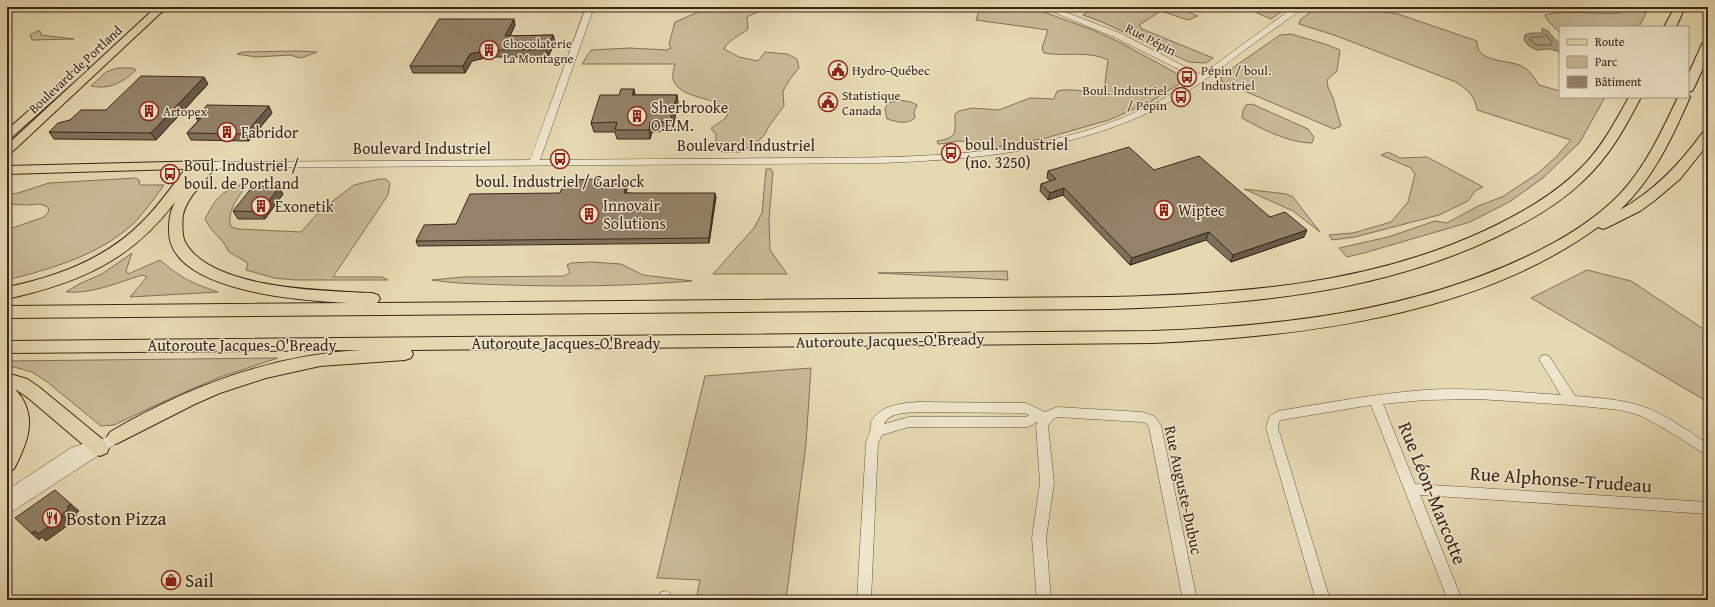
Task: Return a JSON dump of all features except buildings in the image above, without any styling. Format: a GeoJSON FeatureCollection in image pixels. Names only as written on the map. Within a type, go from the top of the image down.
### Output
{"type":"FeatureCollection","features":[{"type":"Feature","properties":{"kind":"highway"},"geometry":{"type":"LineString","coordinates":[[1669,26],[1674,7]]}},
{"type":"Feature","properties":{"kind":"highway"},"geometry":{"type":"LineString","coordinates":[[1670,26],[1680,7]]}},
{"type":"Feature","properties":{"kind":"highway"},"geometry":{"type":"LineString","coordinates":[[1689,86],[1708,44]]}},
{"type":"Feature","properties":{"kind":"highway"},"geometry":{"type":"LineString","coordinates":[[7,312],[1147,302],[1246,296],[1327,285],[1398,268],[1443,254],[1486,237],[1537,210],[1570,186],[1595,162],[1614,135],[1634,98]]}},
{"type":"Feature","properties":{"kind":"highway","name":"Autoroute Jacques-O'Bready"},"geometry":{"type":"LineString","coordinates":[[7,347],[1153,337],[1225,334],[1278,329],[1360,316],[1440,296],[1514,268],[1553,250],[1576,236],[1610,211],[1635,185],[1661,146],[1684,98]]}},
{"type":"Feature","properties":{"kind":"highway"},"geometry":{"type":"LineString","coordinates":[[1576,236],[1620,216],[1646,201],[1680,170],[1708,135]]}},
{"type":"Feature","properties":{"kind":"highway"},"geometry":{"type":"LineString","coordinates":[[203,165],[182,202],[176,216],[175,232],[177,242],[186,255],[194,263],[212,273],[245,285],[272,291],[499,308]]}},
{"type":"Feature","properties":{"kind":"highway"},"geometry":{"type":"LineString","coordinates":[[7,293],[40,285],[98,262],[122,246],[146,227],[203,165]]}},
{"type":"Feature","properties":{"kind":"highway"},"geometry":{"type":"LineString","coordinates":[[116,437],[152,416],[204,393],[258,374],[310,362],[358,357],[635,342]]}},
{"type":"Feature","properties":{"kind":"highway"},"geometry":{"type":"LineString","coordinates":[[7,380],[21,384],[33,392],[98,446]]}},
{"type":"Feature","properties":{"kind":"highway"},"geometry":{"type":"LineString","coordinates":[[7,392],[16,403],[21,422],[18,439],[7,464]]}},
{"type":"Feature","properties":{"kind":"main road","name":"Boulevard de Portland"},"geometry":{"type":"LineString","coordinates":[[7,136],[150,7]]}},
{"type":"Feature","properties":{"kind":"main road","name":"Boulevard de Portland"},"geometry":{"type":"LineString","coordinates":[[7,151],[162,7]]}},
{"type":"Feature","properties":{"kind":"main road","name":"Boulevard Industriel"},"geometry":{"type":"LineString","coordinates":[[7,164],[154,166]]}},
{"type":"Feature","properties":{"kind":"main road","name":"Boulevard Industriel"},"geometry":{"type":"LineString","coordinates":[[7,170],[203,165]]}},
{"type":"Feature","properties":{"kind":"main road"},"geometry":{"type":"LineString","coordinates":[[7,179],[46,169]]}},
{"type":"Feature","properties":{"kind":"street"},"geometry":{"type":"LineString","coordinates":[[534,163],[590,7]]}},
{"type":"Feature","properties":{"kind":"street","name":"Rue Pépin"},"geometry":{"type":"LineString","coordinates":[[1045,7],[1117,35],[1201,78]]}},
{"type":"Feature","properties":{"kind":"street","name":"Boulevard Industriel"},"geometry":{"type":"LineString","coordinates":[[203,165],[882,160],[930,159],[981,155],[1051,142],[1115,124],[1164,102],[1201,78],[1299,7]]}},
{"type":"Feature","properties":{"kind":"street"},"geometry":{"type":"LineString","coordinates":[[1545,358],[1570,400]]}},
{"type":"Feature","properties":{"kind":"street"},"geometry":{"type":"LineString","coordinates":[[1323,600],[1272,424],[1273,420],[1278,416],[1376,400],[1452,394],[1570,400],[1620,405],[1642,411],[1669,425],[1708,451]]}},
{"type":"Feature","properties":{"kind":"street","name":"Rue Léon-Marcotte"},"geometry":{"type":"LineString","coordinates":[[1376,400],[1455,600]]}},
{"type":"Feature","properties":{"kind":"street","name":"Rue Auguste-Dubuc"},"geometry":{"type":"LineString","coordinates":[[1043,416],[1057,412],[1142,417],[1150,419],[1155,424],[1190,600]]}},
{"type":"Feature","properties":{"kind":"street"},"geometry":{"type":"LineString","coordinates":[[864,600],[872,443],[874,435],[878,430],[888,429],[909,422],[1028,422],[1043,416],[1044,420],[1042,426],[1047,483],[1039,538],[1044,600]]}},
{"type":"Feature","properties":{"kind":"street"},"geometry":{"type":"LineString","coordinates":[[7,509],[98,446],[116,437]]}},
{"type":"Feature","properties":{"kind":"street"},"geometry":{"type":"LineString","coordinates":[[7,497],[76,452],[98,446]]}},
{"type":"Feature","properties":{"kind":"street","name":"Rue Alphonse-Trudeau"},"geometry":{"type":"LineString","coordinates":[[1411,489],[1708,508]]}},
{"type":"Feature","properties":{"kind":"green space"},"geometry":{"type":"Polygon","coordinates":[[[704,7],[761,7],[760,11],[747,17],[748,29],[731,41],[724,49],[739,57],[758,61],[765,52],[787,54],[797,59],[799,68],[783,91],[784,106],[765,134],[756,144],[741,152],[724,152],[716,149],[716,135],[711,128],[725,119],[728,114],[725,108],[719,104],[684,92],[677,86],[673,79],[675,64],[582,64],[591,50],[630,48],[666,50],[671,48],[669,44],[675,22],[703,10],[704,7]]]}},
{"type":"Feature","properties":{"kind":"green space"},"geometry":{"type":"Polygon","coordinates":[[[975,7],[1030,7],[1093,30],[1121,43],[1187,79],[1150,102],[1109,120],[1046,138],[993,148],[985,143],[973,144],[961,141],[938,144],[937,141],[949,138],[954,134],[955,114],[959,111],[972,108],[999,110],[1030,98],[1054,99],[1057,91],[1063,90],[1093,92],[1104,90],[1108,60],[1093,55],[1084,54],[1044,53],[1042,48],[1048,30],[976,20],[980,8],[975,7]]]}},
{"type":"Feature","properties":{"kind":"green space"},"geometry":{"type":"Polygon","coordinates":[[[1096,7],[1175,7],[1198,16],[1188,20],[1161,11],[1139,25],[1142,29],[1213,58],[1206,63],[1189,62],[1102,22],[1083,15],[1096,7]]]}},
{"type":"Feature","properties":{"kind":"green space"},"geometry":{"type":"Polygon","coordinates":[[[1267,7],[1288,7],[1271,19],[1257,13],[1267,7]]]}},
{"type":"Feature","properties":{"kind":"green space"},"geometry":{"type":"Polygon","coordinates":[[[1317,7],[1351,7],[1398,14],[1477,41],[1478,49],[1482,54],[1495,60],[1519,65],[1525,68],[1539,85],[1559,91],[1559,98],[1604,98],[1580,142],[1544,177],[1511,201],[1470,222],[1347,257],[1339,248],[1388,237],[1435,221],[1447,223],[1478,206],[1502,197],[1537,174],[1555,158],[1571,140],[1477,110],[1473,97],[1456,82],[1334,35],[1299,24],[1300,20],[1317,7]]]}},
{"type":"Feature","properties":{"kind":"green space"},"geometry":{"type":"Polygon","coordinates":[[[1624,7],[1649,7],[1640,26],[1559,26],[1559,32],[1548,21],[1545,15],[1563,12],[1620,13],[1624,7]]]}},
{"type":"Feature","properties":{"kind":"green space"},"geometry":{"type":"Polygon","coordinates":[[[40,31],[41,35],[74,39],[32,40],[30,35],[40,31]]]}},
{"type":"Feature","properties":{"kind":"green space"},"geometry":{"type":"Polygon","coordinates":[[[1291,34],[1340,50],[1337,71],[1327,80],[1341,126],[1334,129],[1221,81],[1221,76],[1280,35],[1291,34]]]}},
{"type":"Feature","properties":{"kind":"green space"},"geometry":{"type":"Polygon","coordinates":[[[243,52],[317,52],[301,58],[290,55],[256,57],[237,54],[243,52]]]}},
{"type":"Feature","properties":{"kind":"green space"},"geometry":{"type":"Polygon","coordinates":[[[117,68],[133,68],[136,70],[116,84],[104,87],[91,86],[106,72],[117,68]]]}},
{"type":"Feature","properties":{"kind":"green space"},"geometry":{"type":"Polygon","coordinates":[[[899,100],[911,102],[917,105],[914,112],[915,118],[908,122],[898,122],[887,119],[885,109],[888,103],[899,100]]]}},
{"type":"Feature","properties":{"kind":"green space"},"geometry":{"type":"Polygon","coordinates":[[[1252,104],[1308,129],[1314,137],[1312,143],[1294,141],[1285,138],[1258,127],[1242,118],[1246,105],[1252,104]]]}},
{"type":"Feature","properties":{"kind":"green space"},"geometry":{"type":"Polygon","coordinates":[[[1388,152],[1400,158],[1427,157],[1483,187],[1475,191],[1468,201],[1439,215],[1355,237],[1332,240],[1329,235],[1353,233],[1391,222],[1408,202],[1415,174],[1411,168],[1381,155],[1388,152]]]}},
{"type":"Feature","properties":{"kind":"green space"},"geometry":{"type":"Polygon","coordinates":[[[766,169],[771,169],[773,172],[769,219],[770,250],[787,274],[713,274],[754,228],[762,213],[766,169]]]}},
{"type":"Feature","properties":{"kind":"green space"},"geometry":{"type":"Polygon","coordinates":[[[136,178],[139,180],[140,185],[164,185],[134,223],[121,234],[106,244],[58,266],[7,280],[7,230],[44,217],[49,211],[48,207],[40,204],[7,204],[7,195],[49,183],[136,178]]]}},
{"type":"Feature","properties":{"kind":"green space"},"geometry":{"type":"Polygon","coordinates":[[[379,179],[386,179],[390,183],[388,195],[333,277],[382,277],[388,280],[295,280],[274,278],[246,270],[248,263],[229,252],[205,219],[212,206],[224,193],[243,184],[246,186],[236,200],[231,211],[231,227],[238,229],[301,232],[321,210],[354,185],[379,179]]]}},
{"type":"Feature","properties":{"kind":"green space"},"geometry":{"type":"Polygon","coordinates":[[[1244,189],[1286,194],[1293,197],[1320,232],[1293,211],[1244,189]]]}},
{"type":"Feature","properties":{"kind":"green space"},"geometry":{"type":"Polygon","coordinates":[[[132,253],[126,271],[128,274],[160,260],[188,280],[218,292],[130,297],[147,277],[142,275],[95,290],[66,292],[79,284],[102,274],[132,253]]]}},
{"type":"Feature","properties":{"kind":"green space"},"geometry":{"type":"Polygon","coordinates":[[[592,262],[621,264],[643,275],[692,281],[600,286],[554,286],[470,284],[432,280],[463,277],[564,276],[570,273],[567,265],[571,263],[592,262]]]}},
{"type":"Feature","properties":{"kind":"green space"},"geometry":{"type":"Polygon","coordinates":[[[1587,270],[1631,281],[1708,332],[1708,402],[1531,298],[1587,270]]]}},
{"type":"Feature","properties":{"kind":"green space"},"geometry":{"type":"Polygon","coordinates":[[[1007,271],[1008,280],[878,273],[1007,271]]]}},
{"type":"Feature","properties":{"kind":"green space"},"geometry":{"type":"Polygon","coordinates":[[[278,358],[220,377],[114,425],[101,426],[46,381],[32,372],[7,365],[7,361],[278,358]]]}},
{"type":"Feature","properties":{"kind":"green space"},"geometry":{"type":"Polygon","coordinates":[[[811,368],[806,444],[786,600],[697,595],[700,580],[657,578],[705,376],[811,368]]]}},
{"type":"Feature","properties":{"kind":"water"},"geometry":{"type":"Polygon","coordinates":[[[1542,28],[1548,31],[1559,44],[1559,52],[1550,49],[1537,50],[1529,46],[1524,40],[1525,35],[1530,33],[1542,33],[1542,28]]]}},
{"type":"Feature","properties":{"kind":"place","name":"Chocolaterie La Montagne"},"geometry":{"type":"Point","coordinates":[489,50]}},
{"type":"Feature","properties":{"kind":"place","name":"Hydro-Québec"},"geometry":{"type":"Point","coordinates":[838,70]}},
{"type":"Feature","properties":{"kind":"place","name":"Pépin / boul. Industriel"},"geometry":{"type":"Point","coordinates":[1187,77]}},
{"type":"Feature","properties":{"kind":"place","name":"Boul. Industriel / Pépin"},"geometry":{"type":"Point","coordinates":[1181,97]}},
{"type":"Feature","properties":{"kind":"place","name":"Statistique Canada"},"geometry":{"type":"Point","coordinates":[828,102]}},
{"type":"Feature","properties":{"kind":"place","name":"Artopex"},"geometry":{"type":"Point","coordinates":[149,111]}},
{"type":"Feature","properties":{"kind":"place","name":"Sherbrooke O.E.M."},"geometry":{"type":"Point","coordinates":[637,116]}},
{"type":"Feature","properties":{"kind":"place","name":"Fabridor"},"geometry":{"type":"Point","coordinates":[227,132]}},
{"type":"Feature","properties":{"kind":"place","name":"boul. Industriel (no. 3250)"},"geometry":{"type":"Point","coordinates":[951,153]}},
{"type":"Feature","properties":{"kind":"place","name":"boul. Industriel / Garlock"},"geometry":{"type":"Point","coordinates":[560,159]}},
{"type":"Feature","properties":{"kind":"place","name":"Boul. Industriel / boul. de Portland"},"geometry":{"type":"Point","coordinates":[170,174]}},
{"type":"Feature","properties":{"kind":"place","name":"Exonetik"},"geometry":{"type":"Point","coordinates":[261,206]}},
{"type":"Feature","properties":{"kind":"place","name":"Wiptec"},"geometry":{"type":"Point","coordinates":[1164,210]}},
{"type":"Feature","properties":{"kind":"place","name":"Innovair Solutions"},"geometry":{"type":"Point","coordinates":[589,214]}},
{"type":"Feature","properties":{"kind":"place","name":"Boston Pizza"},"geometry":{"type":"Point","coordinates":[52,518]}},
{"type":"Feature","properties":{"kind":"place","name":"Sail"},"geometry":{"type":"Point","coordinates":[171,580]}}]}
